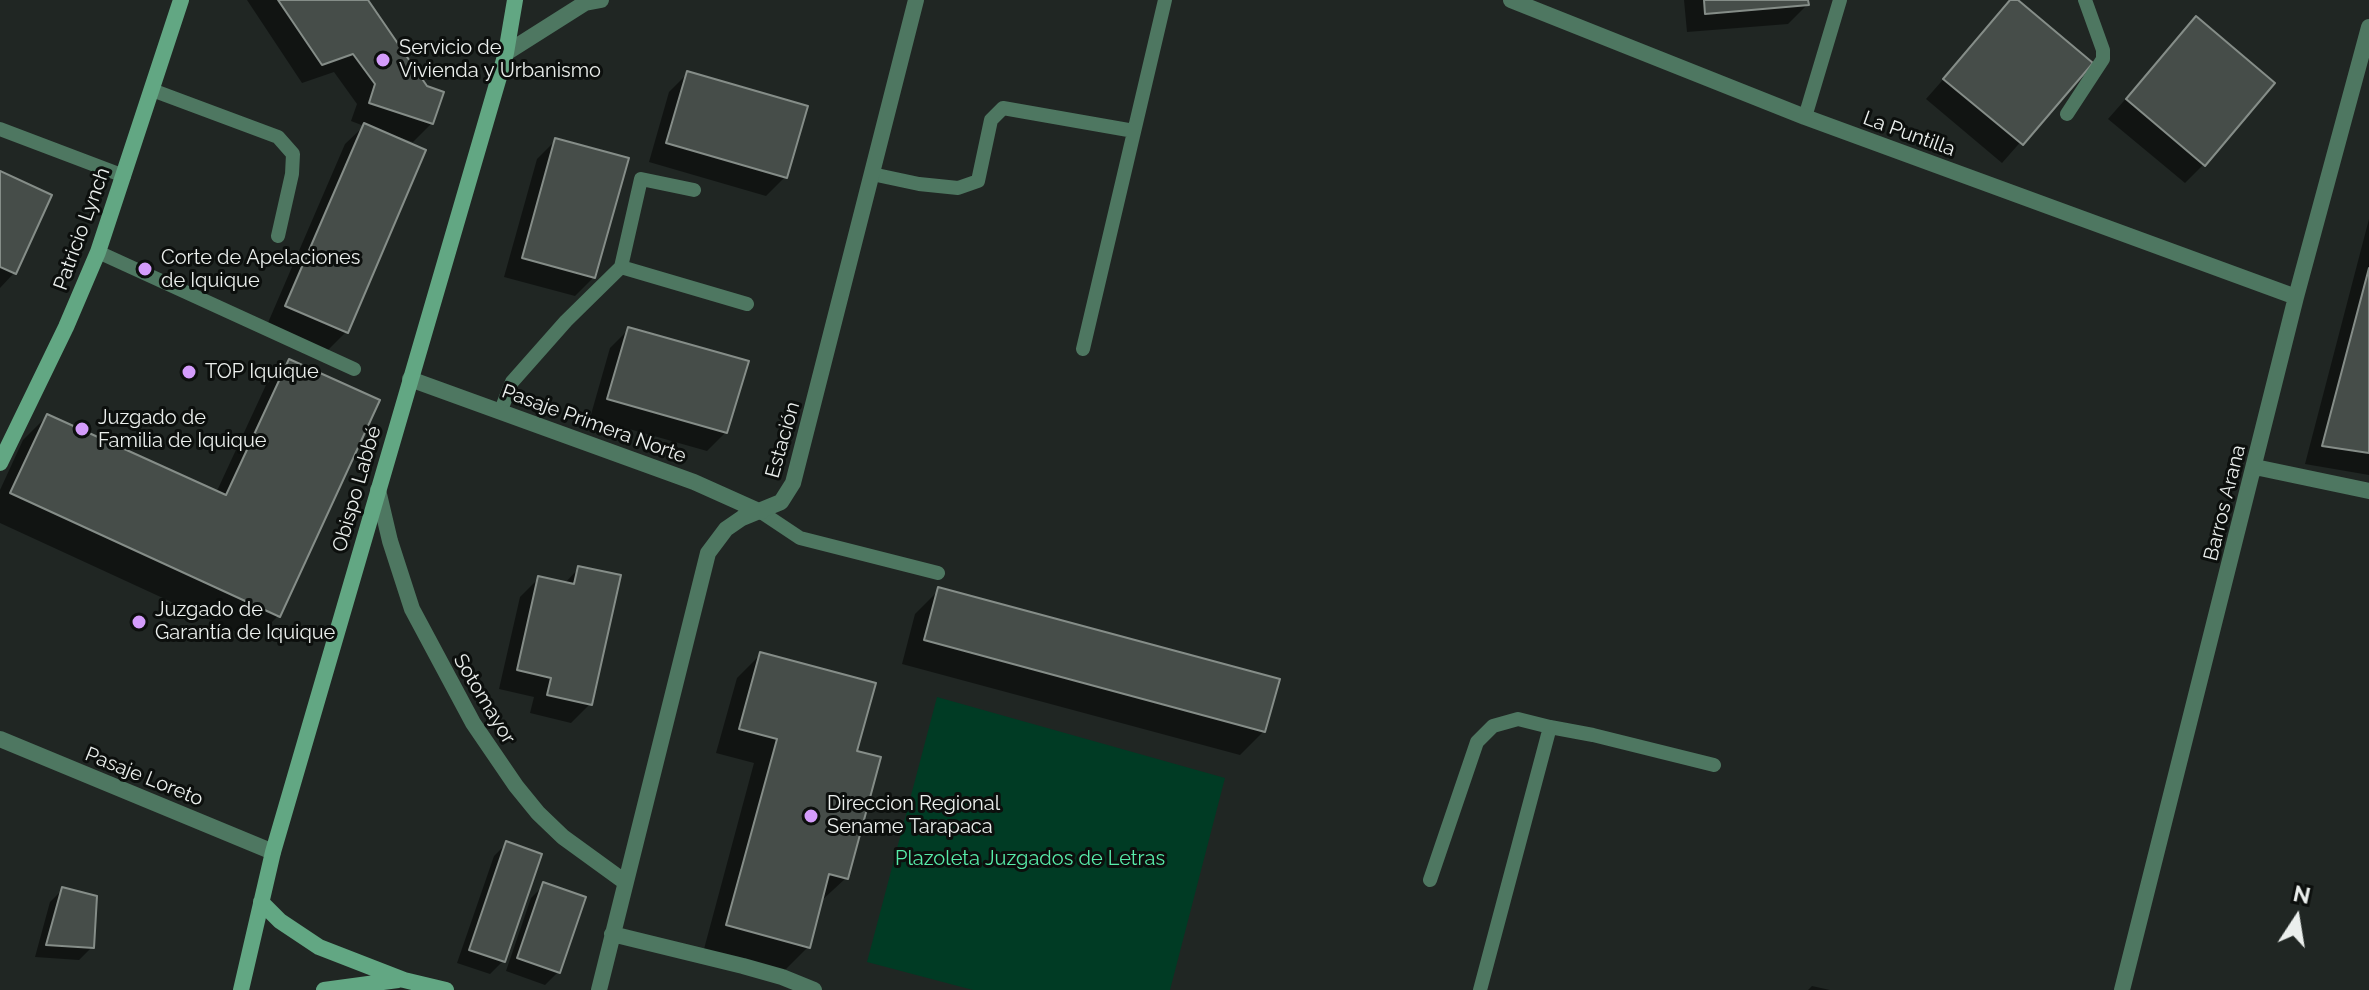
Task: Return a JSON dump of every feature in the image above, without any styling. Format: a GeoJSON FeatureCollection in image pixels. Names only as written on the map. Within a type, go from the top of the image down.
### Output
{"type":"FeatureCollection","features":[{"type":"Feature","properties":{"kind":"street","name":"Patricio Lynch"},"geometry":{"type":"LineString","coordinates":[[0,463],[66,327],[98,252],[181,0]]}},
{"type":"Feature","properties":{"kind":"street","name":"Obispo Labbé"},"geometry":{"type":"LineString","coordinates":[[241,990],[273,852],[506,53],[515,0]]}},
{"type":"Feature","properties":{"kind":"street","name":"Estación"},"geometry":{"type":"LineString","coordinates":[[599,990],[703,567],[715,540],[726,529],[742,518],[781,502],[793,483],[916,0]]}},
{"type":"Feature","properties":{"kind":"street","name":"La Puntilla"},"geometry":{"type":"LineString","coordinates":[[1511,0],[1805,117],[2296,297]]}},
{"type":"Feature","properties":{"kind":"street"},"geometry":{"type":"LineString","coordinates":[[506,53],[590,1]]}},
{"type":"Feature","properties":{"kind":"street","name":"Barros Arana"},"geometry":{"type":"LineString","coordinates":[[2122,990],[2296,297],[2369,27]]}},
{"type":"Feature","properties":{"kind":"street","name":"Pasaje Primera Norte"},"geometry":{"type":"LineString","coordinates":[[410,379],[694,482],[761,512]]}},
{"type":"Feature","properties":{"kind":"street"},"geometry":{"type":"LineString","coordinates":[[2255,467],[2369,491]]}},
{"type":"Feature","properties":{"kind":"street","name":"Sotomayor"},"geometry":{"type":"LineString","coordinates":[[378,490],[390,541],[412,609],[473,723],[538,813],[563,837],[625,882]]}},
{"type":"Feature","properties":{"kind":"street","name":"Pasaje Loreto"},"geometry":{"type":"LineString","coordinates":[[0,739],[273,852]]}},
{"type":"Feature","properties":{"kind":"street"},"geometry":{"type":"LineString","coordinates":[[261,902],[280,921],[319,947],[404,980],[446,990]]}},
{"type":"Feature","properties":{"kind":"street"},"geometry":{"type":"LineString","coordinates":[[612,934],[743,966],[814,990]]}},
{"type":"Feature","properties":{"kind":"street"},"geometry":{"type":"LineString","coordinates":[[324,990],[404,980]]}},
{"type":"Feature","properties":{"kind":"lane"},"geometry":{"type":"LineString","coordinates":[[1083,349],[1165,0]]}},
{"type":"Feature","properties":{"kind":"lane"},"geometry":{"type":"LineString","coordinates":[[1805,117],[1840,0]]}},
{"type":"Feature","properties":{"kind":"lane"},"geometry":{"type":"LineString","coordinates":[[2067,114],[2103,59],[2103,50],[2085,0]]}},
{"type":"Feature","properties":{"kind":"lane"},"geometry":{"type":"LineString","coordinates":[[152,90],[278,137],[293,154],[292,174],[278,236]]}},
{"type":"Feature","properties":{"kind":"lane"},"geometry":{"type":"LineString","coordinates":[[872,174],[958,188],[978,181],[991,120],[1003,108],[1134,131]]}},
{"type":"Feature","properties":{"kind":"lane"},"geometry":{"type":"LineString","coordinates":[[0,129],[124,176]]}},
{"type":"Feature","properties":{"kind":"lane"},"geometry":{"type":"LineString","coordinates":[[501,410],[512,382],[566,321],[621,267],[641,179],[694,190]]}},
{"type":"Feature","properties":{"kind":"lane"},"geometry":{"type":"LineString","coordinates":[[98,252],[354,369]]}},
{"type":"Feature","properties":{"kind":"lane"},"geometry":{"type":"LineString","coordinates":[[621,267],[747,304]]}},
{"type":"Feature","properties":{"kind":"lane"},"geometry":{"type":"LineString","coordinates":[[761,512],[800,538],[938,573]]}},
{"type":"Feature","properties":{"kind":"lane"},"geometry":{"type":"LineString","coordinates":[[1430,880],[1477,742],[1493,726],[1518,719],[1714,765]]}},
{"type":"Feature","properties":{"kind":"lane"},"geometry":{"type":"LineString","coordinates":[[1480,990],[1550,727]]}},
{"type":"Feature","properties":{"kind":"green space","name":"Plazoleta Juzgados de Letras"},"geometry":{"type":"Polygon","coordinates":[[[937,697],[1225,778],[1170,990],[973,990],[867,962],[937,697]]]}},
{"type":"Feature","properties":{"kind":"building","name":"Servicio de Vivienda y Urbanismo"},"geometry":{"type":"Polygon","coordinates":[[[278,0],[368,0],[427,86],[444,92],[433,124],[369,103],[375,84],[353,54],[322,65],[278,0]]]}},
{"type":"Feature","properties":{"kind":"building"},"geometry":{"type":"Polygon","coordinates":[[[1704,0],[1808,0],[1809,5],[1705,14],[1704,0]]]}},
{"type":"Feature","properties":{"kind":"building"},"geometry":{"type":"Polygon","coordinates":[[[2010,0],[2018,0],[2093,63],[2023,145],[1943,79],[2010,0]]]}},
{"type":"Feature","properties":{"kind":"building"},"geometry":{"type":"Polygon","coordinates":[[[2196,16],[2275,83],[2205,166],[2126,99],[2196,16]]]}},
{"type":"Feature","properties":{"kind":"building"},"geometry":{"type":"Polygon","coordinates":[[[687,71],[808,106],[787,178],[666,143],[687,71]]]}},
{"type":"Feature","properties":{"kind":"building"},"geometry":{"type":"Polygon","coordinates":[[[364,123],[426,150],[348,333],[285,306],[364,123]]]}},
{"type":"Feature","properties":{"kind":"building"},"geometry":{"type":"Polygon","coordinates":[[[555,138],[629,158],[595,278],[522,258],[555,138]]]}},
{"type":"Feature","properties":{"kind":"building"},"geometry":{"type":"Polygon","coordinates":[[[0,171],[52,195],[16,274],[0,267],[0,171]]]}},
{"type":"Feature","properties":{"kind":"building"},"geometry":{"type":"Polygon","coordinates":[[[2369,268],[2369,453],[2322,446],[2369,268]]]}},
{"type":"Feature","properties":{"kind":"building"},"geometry":{"type":"Polygon","coordinates":[[[628,327],[749,361],[727,433],[607,399],[628,327]]]}},
{"type":"Feature","properties":{"kind":"building"},"geometry":{"type":"Polygon","coordinates":[[[289,359],[380,400],[280,617],[10,493],[47,414],[226,495],[289,359]]]}},
{"type":"Feature","properties":{"kind":"building"},"geometry":{"type":"Polygon","coordinates":[[[578,566],[621,575],[592,705],[547,695],[551,678],[517,670],[538,576],[574,584],[578,566]]]}},
{"type":"Feature","properties":{"kind":"building"},"geometry":{"type":"Polygon","coordinates":[[[938,587],[1280,679],[1265,732],[924,640],[938,587]]]}},
{"type":"Feature","properties":{"kind":"building","name":"Direccion Regional Sename Tarapaca"},"geometry":{"type":"Polygon","coordinates":[[[760,652],[876,683],[857,751],[881,757],[848,879],[829,874],[810,948],[726,925],[777,739],[739,729],[760,652]]]}},
{"type":"Feature","properties":{"kind":"building"},"geometry":{"type":"Polygon","coordinates":[[[506,841],[542,854],[505,962],[469,950],[506,841]]]}},
{"type":"Feature","properties":{"kind":"building"},"geometry":{"type":"Polygon","coordinates":[[[543,882],[586,897],[560,973],[517,958],[543,882]]]}},
{"type":"Feature","properties":{"kind":"building"},"geometry":{"type":"Polygon","coordinates":[[[62,887],[97,896],[94,948],[46,945],[62,887]]]}},
{"type":"Feature","properties":{"kind":"place","name":"Servicio de Vivienda y Urbanismo"},"geometry":{"type":"Point","coordinates":[383,60]}},
{"type":"Feature","properties":{"kind":"place","name":"Corte de Apelaciones de Iquique"},"geometry":{"type":"Point","coordinates":[145,269]}},
{"type":"Feature","properties":{"kind":"place","name":"TOP Iquique"},"geometry":{"type":"Point","coordinates":[189,372]}},
{"type":"Feature","properties":{"kind":"place","name":"Juzgado de Familia de Iquique"},"geometry":{"type":"Point","coordinates":[82,429]}},
{"type":"Feature","properties":{"kind":"place","name":"Juzgado de Garantía de Iquique"},"geometry":{"type":"Point","coordinates":[139,622]}},
{"type":"Feature","properties":{"kind":"place","name":"Direccion Regional Sename Tarapaca"},"geometry":{"type":"Point","coordinates":[811,816]}}]}
